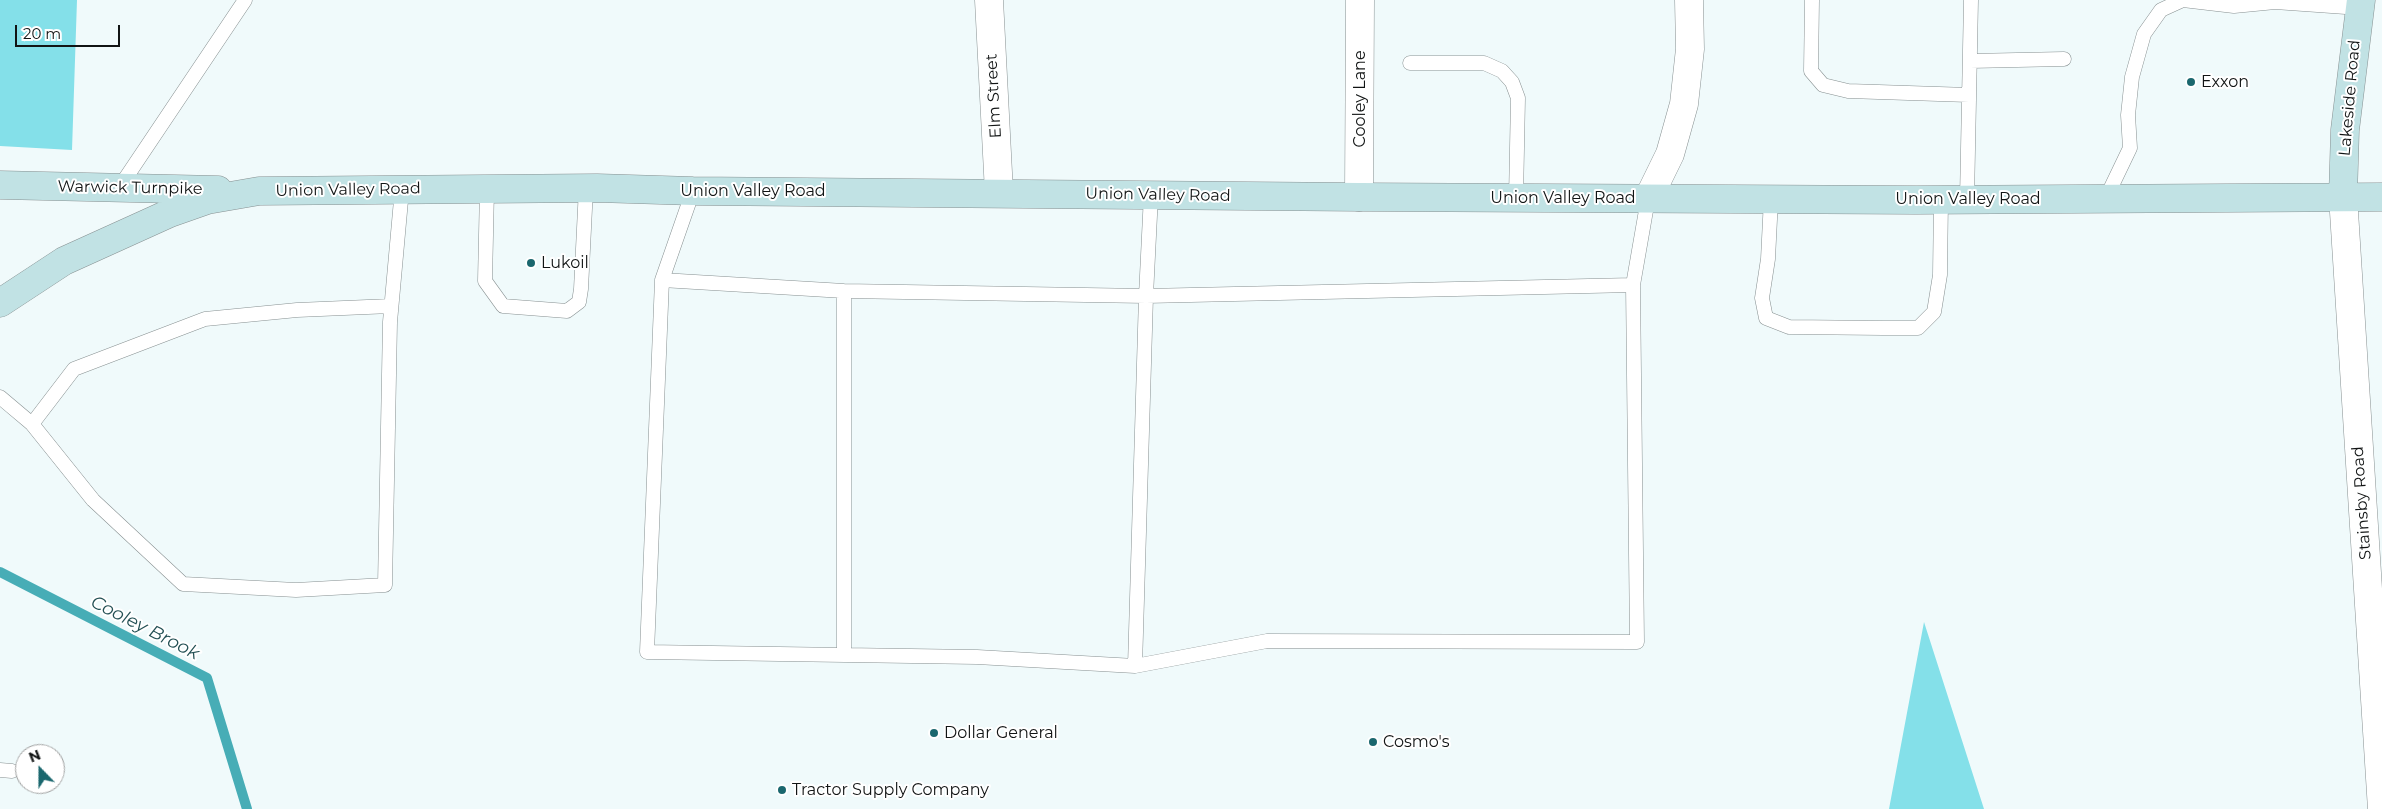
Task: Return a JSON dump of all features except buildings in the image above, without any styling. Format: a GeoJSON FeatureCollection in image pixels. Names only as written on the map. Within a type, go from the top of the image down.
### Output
{"type":"FeatureCollection","features":[{"type":"Feature","properties":{"kind":"main road","name":"Lakeside Road"},"geometry":{"type":"LineString","coordinates":[[2343,196],[2345,130],[2360,4]]}},
{"type":"Feature","properties":{"kind":"main road","name":"Warwick Turnpike"},"geometry":{"type":"LineString","coordinates":[[0,185],[259,191]]}},
{"type":"Feature","properties":{"kind":"main road","name":"Union Valley Road"},"geometry":{"type":"LineString","coordinates":[[0,303],[64,261],[170,213],[207,200],[259,191],[586,188],[693,191],[999,192],[1648,199],[2343,196],[2382,198]]}},
{"type":"Feature","properties":{"kind":"street","name":"Elm Street"},"geometry":{"type":"LineString","coordinates":[[989,0],[999,192]]}},
{"type":"Feature","properties":{"kind":"street","name":"Cooley Lane"},"geometry":{"type":"LineString","coordinates":[[1359,197],[1360,0]]}},
{"type":"Feature","properties":{"kind":"street"},"geometry":{"type":"LineString","coordinates":[[1648,199],[1670,154],[1684,104],[1690,49],[1689,0]]}},
{"type":"Feature","properties":{"kind":"street","name":"Stainsby Road"},"geometry":{"type":"LineString","coordinates":[[2343,196],[2376,630],[2382,809]]}},
{"type":"Feature","properties":{"kind":"lane"},"geometry":{"type":"LineString","coordinates":[[119,188],[245,0]]}},
{"type":"Feature","properties":{"kind":"lane"},"geometry":{"type":"LineString","coordinates":[[1812,0],[1811,71],[1824,85],[1848,91],[1969,95]]}},
{"type":"Feature","properties":{"kind":"lane"},"geometry":{"type":"LineString","coordinates":[[1771,199],[1768,259],[1762,298],[1766,318],[1789,327],[1918,328],[1934,312],[1954,199],[1969,95],[1971,0]]}},
{"type":"Feature","properties":{"kind":"lane"},"geometry":{"type":"LineString","coordinates":[[2106,198],[2130,148],[2128,115],[2132,77],[2144,34],[2161,10],[2183,0],[2234,6],[2275,2],[2360,4]]}},
{"type":"Feature","properties":{"kind":"lane"},"geometry":{"type":"LineString","coordinates":[[1970,61],[2064,59]]}},
{"type":"Feature","properties":{"kind":"lane"},"geometry":{"type":"LineString","coordinates":[[1410,63],[1484,63],[1502,71],[1512,82],[1518,98],[1516,198]]}},
{"type":"Feature","properties":{"kind":"lane"},"geometry":{"type":"LineString","coordinates":[[487,189],[485,281],[503,306],[567,311],[578,302],[581,289],[586,188]]}},
{"type":"Feature","properties":{"kind":"lane"},"geometry":{"type":"LineString","coordinates":[[0,397],[32,424],[93,500],[183,584],[296,590],[385,585],[391,306],[402,190]]}},
{"type":"Feature","properties":{"kind":"lane"},"geometry":{"type":"LineString","coordinates":[[693,191],[662,280],[647,652],[976,657],[1135,666],[1267,641],[1637,642],[1634,285],[1648,199]]}},
{"type":"Feature","properties":{"kind":"lane"},"geometry":{"type":"LineString","coordinates":[[1135,666],[1146,296],[1151,195]]}},
{"type":"Feature","properties":{"kind":"lane"},"geometry":{"type":"LineString","coordinates":[[662,280],[844,290],[1146,296],[1634,285]]}},
{"type":"Feature","properties":{"kind":"lane"},"geometry":{"type":"LineString","coordinates":[[844,290],[844,655]]}},
{"type":"Feature","properties":{"kind":"lane"},"geometry":{"type":"LineString","coordinates":[[32,424],[74,369],[206,319],[296,310],[391,306]]}},
{"type":"Feature","properties":{"kind":"shaded area"},"geometry":{"type":"Polygon","coordinates":[[[0,0],[77,0],[72,150],[0,146],[0,0]]]}},
{"type":"Feature","properties":{"kind":"shaded area"},"geometry":{"type":"Polygon","coordinates":[[[1924,622],[1984,809],[1889,809],[1924,622]]]}},
{"type":"Feature","properties":{"kind":"waterway","name":"Cooley Brook"},"geometry":{"type":"LineString","coordinates":[[0,572],[207,678],[247,809]]}},
{"type":"Feature","properties":{"kind":"place","name":"Exxon"},"geometry":{"type":"Point","coordinates":[2191,82]}},
{"type":"Feature","properties":{"kind":"place","name":"Lukoil"},"geometry":{"type":"Point","coordinates":[531,263]}},
{"type":"Feature","properties":{"kind":"place","name":"Dollar General"},"geometry":{"type":"Point","coordinates":[934,733]}},
{"type":"Feature","properties":{"kind":"place","name":"Cosmo's"},"geometry":{"type":"Point","coordinates":[1373,742]}},
{"type":"Feature","properties":{"kind":"place","name":"Tractor Supply Company"},"geometry":{"type":"Point","coordinates":[782,790]}}]}
